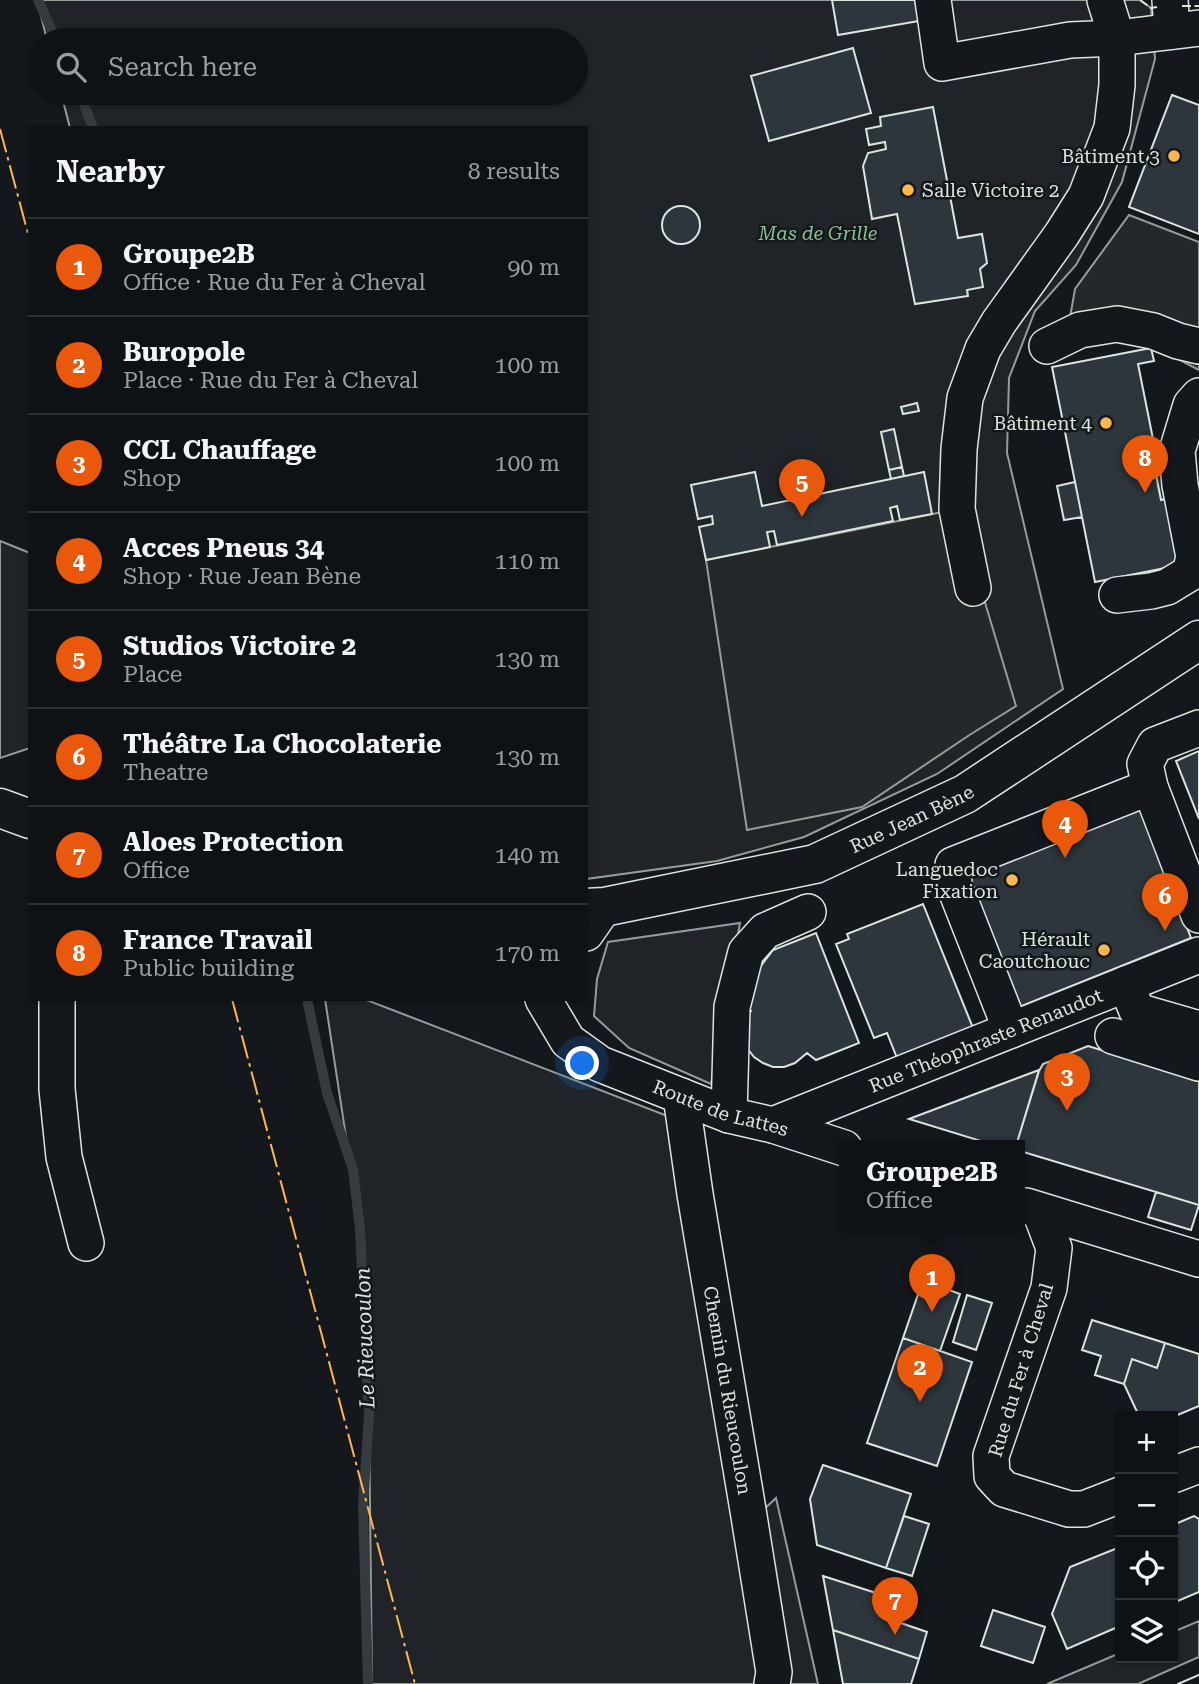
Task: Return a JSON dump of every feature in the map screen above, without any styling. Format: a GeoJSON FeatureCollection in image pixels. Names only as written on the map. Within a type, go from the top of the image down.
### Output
{"type":"FeatureCollection","features":[{"type":"Feature","properties":{"kind":"main road","name":"Rue Jean Bène"},"geometry":{"type":"LineString","coordinates":[[592,916],[815,864],[965,794],[1199,640]]}},
{"type":"Feature","properties":{"kind":"main road"},"geometry":{"type":"LineString","coordinates":[[0,808],[28,818]]}},
{"type":"Feature","properties":{"kind":"street"},"geometry":{"type":"LineString","coordinates":[[933,0],[943,63],[1070,40],[1117,38],[1180,20]]}},
{"type":"Feature","properties":{"kind":"street"},"geometry":{"type":"LineString","coordinates":[[973,588],[957,509],[959,449],[965,398],[983,349],[1086,196],[1112,128],[1117,38],[1105,0]]}},
{"type":"Feature","properties":{"kind":"street"},"geometry":{"type":"LineString","coordinates":[[1047,346],[1080,330],[1117,324],[1153,331],[1199,346]]}},
{"type":"Feature","properties":{"kind":"street"},"geometry":{"type":"LineString","coordinates":[[1117,595],[1167,587],[1190,573],[1194,557],[1180,485],[1177,451],[1191,405],[1199,396]]}},
{"type":"Feature","properties":{"kind":"street"},"geometry":{"type":"LineString","coordinates":[[1199,729],[1155,745],[1145,764],[1150,787],[1199,915]]}},
{"type":"Feature","properties":{"kind":"street"},"geometry":{"type":"LineString","coordinates":[[1011,1030],[954,886],[953,865],[1150,787]]}},
{"type":"Feature","properties":{"kind":"street"},"geometry":{"type":"LineString","coordinates":[[729,1115],[732,1007],[746,953],[765,931],[808,912]]}},
{"type":"Feature","properties":{"kind":"street","name":"Rue Théophraste Renaudot"},"geometry":{"type":"LineString","coordinates":[[773,1125],[1199,955]]}},
{"type":"Feature","properties":{"kind":"street"},"geometry":{"type":"LineString","coordinates":[[1126,984],[1137,1010],[1199,1030]]}},
{"type":"Feature","properties":{"kind":"street"},"geometry":{"type":"LineString","coordinates":[[57,1001],[57,1089],[64,1157],[86,1243]]}},
{"type":"Feature","properties":{"kind":"street","name":"Route de Lattes"},"geometry":{"type":"LineString","coordinates":[[544,1001],[568,1041],[600,1064],[729,1115],[773,1125],[839,1146]]}},
{"type":"Feature","properties":{"kind":"street"},"geometry":{"type":"LineString","coordinates":[[569,1001],[569,1012],[584,1044],[600,1064]]}},
{"type":"Feature","properties":{"kind":"street"},"geometry":{"type":"LineString","coordinates":[[1113,1036],[1199,1063]]}},
{"type":"Feature","properties":{"kind":"street","name":"Chemin du Rieucoulon"},"geometry":{"type":"LineString","coordinates":[[681,1096],[774,1672],[772,1684]]}},
{"type":"Feature","properties":{"kind":"street"},"geometry":{"type":"LineString","coordinates":[[1030,1207],[1199,1259]]}},
{"type":"Feature","properties":{"kind":"street","name":"Rue du Fer à Cheval"},"geometry":{"type":"LineString","coordinates":[[1030,1207],[1054,1248],[1049,1288],[991,1456],[992,1476],[1004,1489],[1069,1509],[1084,1509],[1115,1497]]}},
{"type":"Feature","properties":{"kind":"street"},"geometry":{"type":"LineString","coordinates":[[1176,1474],[1199,1465]]}},
{"type":"Feature","properties":{"kind":"green space","name":"Mas de Grille"},"geometry":{"type":"Polygon","coordinates":[[[37,0],[1140,0],[1151,8],[1155,59],[1122,182],[1076,265],[1035,311],[1009,378],[1007,453],[1063,689],[937,774],[804,837],[717,861],[588,879],[588,126],[69,126],[64,105],[588,105],[588,28],[44,28],[37,0]]]}},
{"type":"Feature","properties":{"kind":"green space"},"geometry":{"type":"Polygon","coordinates":[[[0,541],[28,552],[28,749],[0,758],[0,541]]]}},
{"type":"Feature","properties":{"kind":"green space"},"geometry":{"type":"Polygon","coordinates":[[[740,923],[711,1084],[629,1048],[594,1016],[597,979],[608,942],[740,923]]]}},
{"type":"Feature","properties":{"kind":"green space"},"geometry":{"type":"Polygon","coordinates":[[[325,1001],[369,1001],[670,1117],[759,1684],[372,1684],[369,1415],[360,1229],[325,1001]]]}},
{"type":"Feature","properties":{"kind":"green space"},"geometry":{"type":"Polygon","coordinates":[[[776,1498],[818,1684],[789,1684],[758,1515],[776,1498]]]}},
{"type":"Feature","properties":{"kind":"green space"},"geometry":{"type":"Polygon","coordinates":[[[1199,1621],[1199,1657],[1138,1684],[1047,1684],[1115,1655],[1115,1663],[1178,1663],[1178,1630],[1199,1621]]]}},
{"type":"Feature","properties":{"kind":"shaded area"},"geometry":{"type":"Polygon","coordinates":[[[1129,215],[1199,242],[1199,370],[1127,332],[1064,352],[1075,289],[1129,215]]]}},
{"type":"Feature","properties":{"kind":"shaded area"},"geometry":{"type":"Polygon","coordinates":[[[957,509],[1016,706],[862,807],[747,830],[706,560],[957,509]]]}},
{"type":"Feature","properties":{"kind":"building"},"geometry":{"type":"Polygon","coordinates":[[[832,0],[915,0],[919,21],[838,35],[832,0]]]}},
{"type":"Feature","properties":{"kind":"building"},"geometry":{"type":"Polygon","coordinates":[[[853,48],[871,113],[769,141],[751,76],[853,48]]]}},
{"type":"Feature","properties":{"kind":"building","name":"Bâtiment 3"},"geometry":{"type":"Polygon","coordinates":[[[1172,95],[1199,105],[1199,234],[1129,207],[1172,95]]]}},
{"type":"Feature","properties":{"kind":"building","name":"Salle Victoire 2"},"geometry":{"type":"Polygon","coordinates":[[[933,107],[958,238],[982,234],[987,263],[980,269],[983,287],[967,290],[968,296],[915,304],[897,214],[872,219],[863,166],[868,153],[886,149],[885,142],[869,145],[866,129],[881,126],[880,117],[933,107]]]}},
{"type":"Feature","properties":{"kind":"building"},"geometry":{"type":"Polygon","coordinates":[[[681,206],[694,212],[700,225],[694,238],[681,244],[668,238],[662,225],[668,212],[681,206]]]}},
{"type":"Feature","properties":{"kind":"building","name":"Bâtiment 4"},"geometry":{"type":"Polygon","coordinates":[[[1151,348],[1154,361],[1138,364],[1160,474],[1156,475],[1161,500],[1166,499],[1180,565],[1095,582],[1052,367],[1151,348]]]}},
{"type":"Feature","properties":{"kind":"building"},"geometry":{"type":"Polygon","coordinates":[[[917,403],[919,411],[903,414],[901,407],[917,403]]]}},
{"type":"Feature","properties":{"kind":"building"},"geometry":{"type":"Polygon","coordinates":[[[894,429],[902,467],[889,470],[881,432],[894,429]]]}},
{"type":"Feature","properties":{"kind":"building"},"geometry":{"type":"Polygon","coordinates":[[[902,467],[904,476],[891,479],[889,470],[902,467]]]}},
{"type":"Feature","properties":{"kind":"building"},"geometry":{"type":"Polygon","coordinates":[[[755,472],[762,506],[924,472],[932,514],[900,520],[897,506],[890,508],[893,521],[777,545],[774,531],[767,532],[770,547],[706,560],[699,527],[713,524],[712,516],[698,519],[691,485],[755,472]]]}},
{"type":"Feature","properties":{"kind":"building"},"geometry":{"type":"Polygon","coordinates":[[[1171,473],[1176,496],[1161,500],[1156,475],[1171,473]]]}},
{"type":"Feature","properties":{"kind":"building"},"geometry":{"type":"Polygon","coordinates":[[[1075,482],[1082,517],[1064,520],[1057,486],[1075,482]]]}},
{"type":"Feature","properties":{"kind":"building"},"geometry":{"type":"Polygon","coordinates":[[[1199,751],[1199,819],[1176,761],[1199,751]]]}},
{"type":"Feature","properties":{"kind":"building"},"geometry":{"type":"Polygon","coordinates":[[[1140,807],[1191,938],[1017,1008],[965,877],[1140,807]]]}},
{"type":"Feature","properties":{"kind":"building"},"geometry":{"type":"Polygon","coordinates":[[[923,904],[973,1028],[897,1058],[887,1033],[874,1038],[836,944],[849,939],[847,934],[923,904]]]}},
{"type":"Feature","properties":{"kind":"building"},"geometry":{"type":"Polygon","coordinates":[[[816,933],[859,1043],[816,1060],[807,1053],[795,1063],[773,1067],[754,1057],[747,1048],[747,1016],[751,1011],[741,1004],[744,988],[773,950],[816,933]]]}},
{"type":"Feature","properties":{"kind":"building"},"geometry":{"type":"Polygon","coordinates":[[[1088,1046],[1199,1080],[1199,1205],[1025,1153],[1025,1140],[1018,1140],[1043,1064],[1088,1046]]]}},
{"type":"Feature","properties":{"kind":"building"},"geometry":{"type":"Polygon","coordinates":[[[1039,1070],[1018,1140],[977,1140],[909,1119],[1039,1070]]]}},
{"type":"Feature","properties":{"kind":"building"},"geometry":{"type":"Polygon","coordinates":[[[1156,1192],[1199,1205],[1191,1230],[1148,1217],[1156,1192]]]}},
{"type":"Feature","properties":{"kind":"building"},"geometry":{"type":"Polygon","coordinates":[[[923,1280],[960,1294],[940,1351],[903,1338],[923,1280]]]}},
{"type":"Feature","properties":{"kind":"building"},"geometry":{"type":"Polygon","coordinates":[[[967,1295],[992,1303],[976,1350],[953,1342],[967,1295]]]}},
{"type":"Feature","properties":{"kind":"building"},"geometry":{"type":"Polygon","coordinates":[[[1092,1320],[1165,1343],[1157,1368],[1132,1359],[1124,1384],[1095,1375],[1101,1356],[1082,1350],[1092,1320]]]}},
{"type":"Feature","properties":{"kind":"building"},"geometry":{"type":"Polygon","coordinates":[[[903,1338],[972,1362],[937,1466],[867,1443],[903,1338]]]}},
{"type":"Feature","properties":{"kind":"building"},"geometry":{"type":"Polygon","coordinates":[[[1165,1343],[1199,1354],[1199,1406],[1178,1415],[1178,1411],[1137,1411],[1124,1384],[1132,1359],[1157,1368],[1165,1343]]]}},
{"type":"Feature","properties":{"kind":"building"},"geometry":{"type":"Polygon","coordinates":[[[823,1465],[911,1494],[886,1568],[817,1545],[810,1499],[823,1465]]]}},
{"type":"Feature","properties":{"kind":"building"},"geometry":{"type":"Polygon","coordinates":[[[904,1516],[929,1524],[912,1576],[886,1568],[904,1516]]]}},
{"type":"Feature","properties":{"kind":"building"},"geometry":{"type":"Polygon","coordinates":[[[1194,1516],[1199,1519],[1199,1592],[1178,1601],[1178,1537],[1178,1523],[1194,1516]]]}},
{"type":"Feature","properties":{"kind":"building"},"geometry":{"type":"Polygon","coordinates":[[[1115,1549],[1115,1628],[1067,1649],[1052,1614],[1070,1567],[1115,1549]]]}},
{"type":"Feature","properties":{"kind":"building"},"geometry":{"type":"Polygon","coordinates":[[[823,1576],[901,1601],[895,1621],[927,1632],[919,1659],[833,1630],[823,1576]]]}},
{"type":"Feature","properties":{"kind":"building"},"geometry":{"type":"Polygon","coordinates":[[[993,1610],[1045,1627],[1033,1663],[981,1646],[993,1610]]]}},
{"type":"Feature","properties":{"kind":"building"},"geometry":{"type":"Polygon","coordinates":[[[833,1630],[919,1659],[911,1684],[843,1684],[833,1630]]]}},
{"type":"Feature","properties":{"kind":"waterway","name":"Le Rieucoulon"},"geometry":{"type":"LineString","coordinates":[[38,0],[51,28]]}},
{"type":"Feature","properties":{"kind":"waterway","name":"Le Rieucoulon"},"geometry":{"type":"LineString","coordinates":[[84,105],[92,126]]}},
{"type":"Feature","properties":{"kind":"waterway","name":"Le Rieucoulon"},"geometry":{"type":"LineString","coordinates":[[307,1001],[327,1093],[353,1169],[360,1229],[369,1415],[363,1505],[368,1684]]}},
{"type":"Feature","properties":{"kind":"tram line"},"geometry":{"type":"LineString","coordinates":[[1178,1684],[1199,1675]]}},
{"type":"Feature","properties":{"kind":"fence"},"geometry":{"type":"LineString","coordinates":[[1140,0],[1151,8],[1157,7]]}},
{"type":"Feature","properties":{"kind":"fence"},"geometry":{"type":"LineString","coordinates":[[1182,6],[1199,6]]}},
{"type":"Feature","properties":{"kind":"power"},"geometry":{"type":"LineString","coordinates":[[0,129],[28,234]]}},
{"type":"Feature","properties":{"kind":"power"},"geometry":{"type":"LineString","coordinates":[[233,1001],[415,1684]]}},
{"type":"Feature","properties":{"kind":"place","name":"Bâtiment 3"},"geometry":{"type":"Point","coordinates":[1174,156]}},
{"type":"Feature","properties":{"kind":"place","name":"Salle Victoire 2"},"geometry":{"type":"Point","coordinates":[908,190]}},
{"type":"Feature","properties":{"kind":"place","name":"Bâtiment 4"},"geometry":{"type":"Point","coordinates":[1106,423]}},
{"type":"Feature","properties":{"kind":"place","name":"France Travail"},"geometry":{"type":"Point","coordinates":[1145,493]}},
{"type":"Feature","properties":{"kind":"place","name":"Studios Victoire 2"},"geometry":{"type":"Point","coordinates":[802,517]}},
{"type":"Feature","properties":{"kind":"place","name":"Acces Pneus 34"},"geometry":{"type":"Point","coordinates":[1065,858]}},
{"type":"Feature","properties":{"kind":"place","name":"Languedoc Fixation"},"geometry":{"type":"Point","coordinates":[1012,880]}},
{"type":"Feature","properties":{"kind":"place","name":"Théâtre La Chocolaterie"},"geometry":{"type":"Point","coordinates":[1165,931]}},
{"type":"Feature","properties":{"kind":"place","name":"Hérault Caoutchouc"},"geometry":{"type":"Point","coordinates":[1104,950]}},
{"type":"Feature","properties":{"kind":"place","name":"CCL Chauffage"},"geometry":{"type":"Point","coordinates":[1067,1111]}},
{"type":"Feature","properties":{"kind":"place","name":"Groupe2B"},"geometry":{"type":"Point","coordinates":[932,1312]}},
{"type":"Feature","properties":{"kind":"place","name":"Buropole"},"geometry":{"type":"Point","coordinates":[920,1402]}},
{"type":"Feature","properties":{"kind":"place","name":"Aloes Protection"},"geometry":{"type":"Point","coordinates":[895,1635]}}]}
